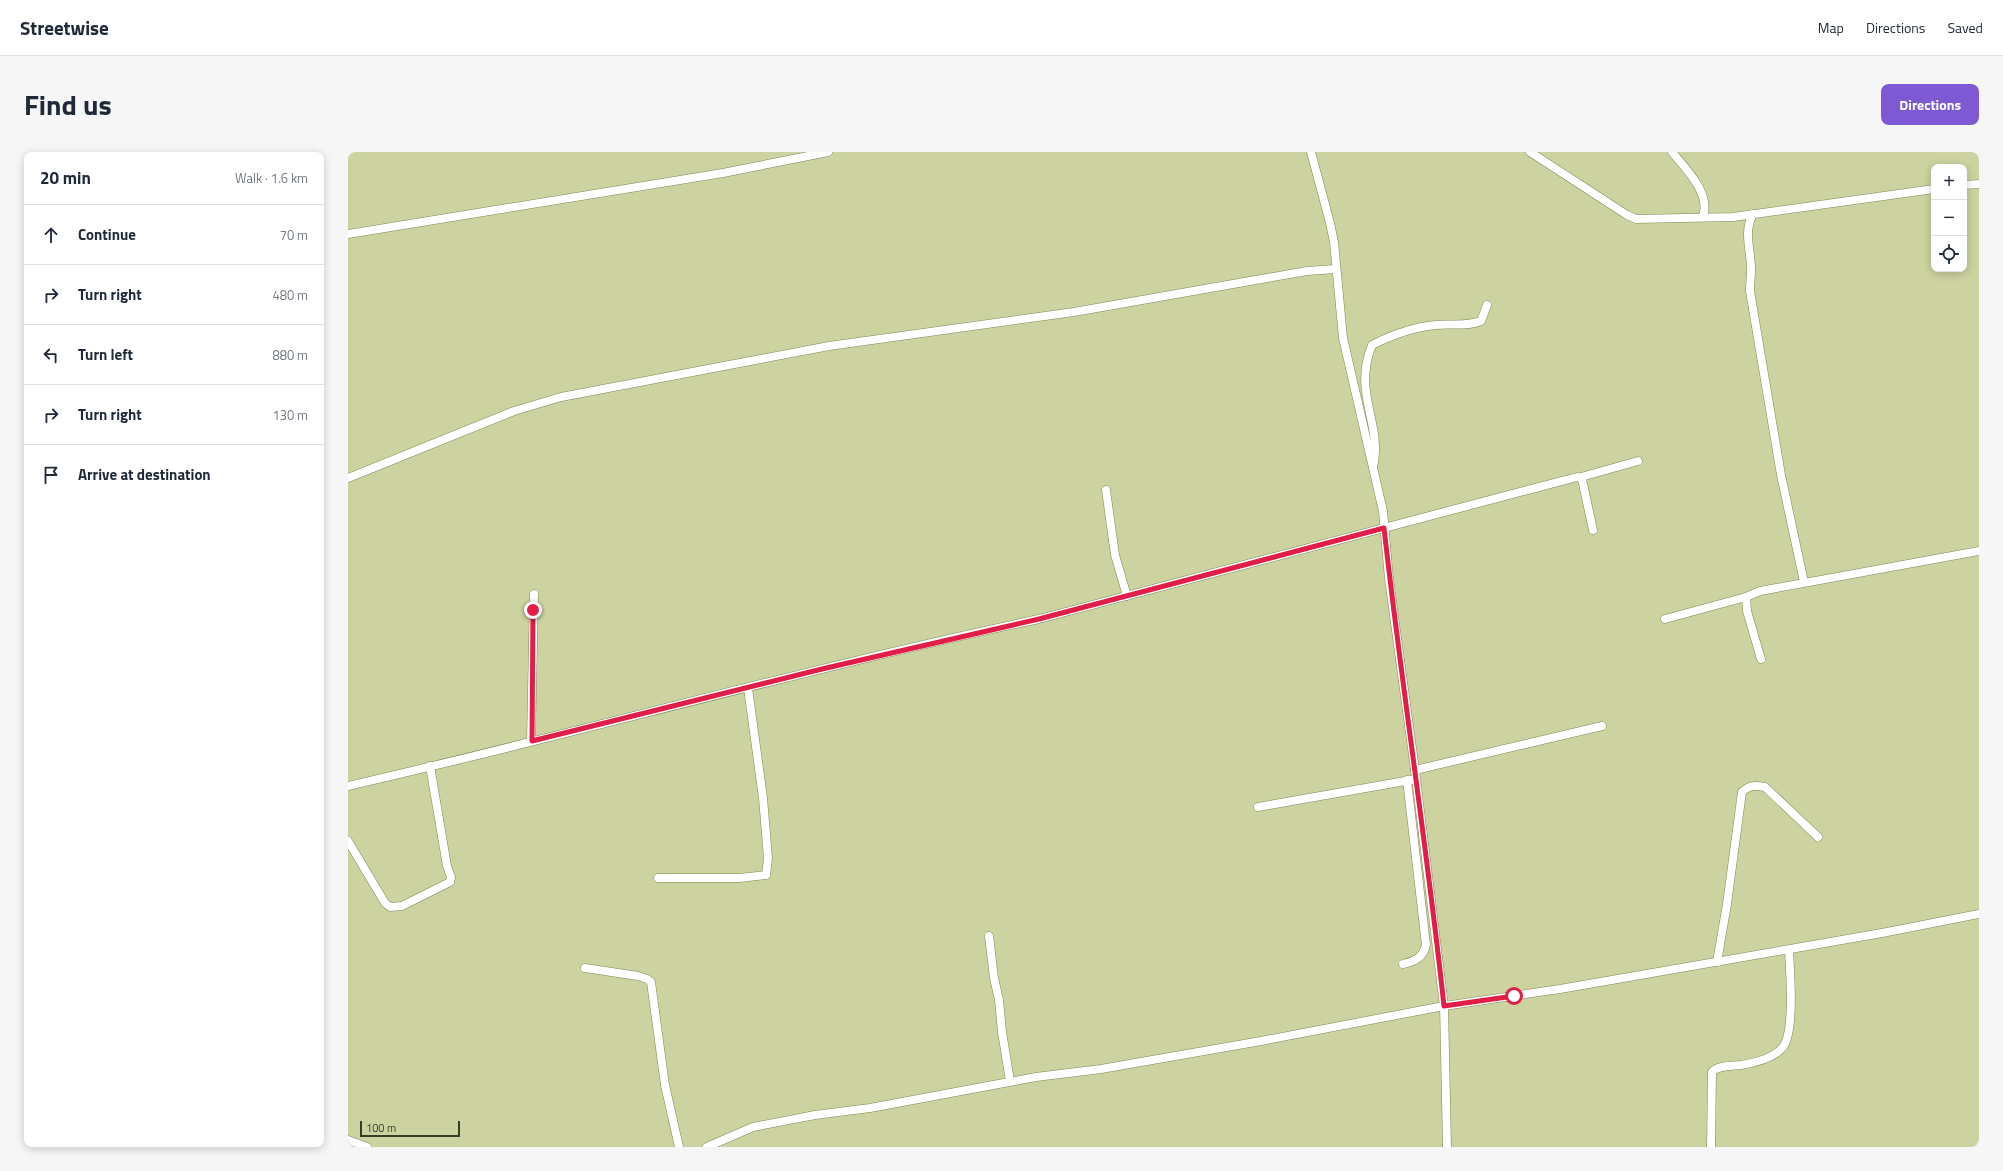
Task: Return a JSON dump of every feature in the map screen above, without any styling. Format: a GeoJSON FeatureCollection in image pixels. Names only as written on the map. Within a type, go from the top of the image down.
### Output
{"type":"FeatureCollection","features":[{"type":"Feature","properties":{"kind":"street"},"geometry":{"type":"LineString","coordinates":[[348,234],[723,172],[828,152]]}},
{"type":"Feature","properties":{"kind":"street"},"geometry":{"type":"LineString","coordinates":[[1311,152],[1330,223],[1343,338],[1383,511],[1389,580],[1415,770],[1444,1006],[1447,1147]]}},
{"type":"Feature","properties":{"kind":"street"},"geometry":{"type":"LineString","coordinates":[[1530,152],[1632,218],[1703,217],[1753,214],[1931,189]]}},
{"type":"Feature","properties":{"kind":"street"},"geometry":{"type":"LineString","coordinates":[[1672,152],[1689,173],[1700,190],[1705,208],[1703,217]]}},
{"type":"Feature","properties":{"kind":"street"},"geometry":{"type":"LineString","coordinates":[[1967,186],[1979,184]]}},
{"type":"Feature","properties":{"kind":"street"},"geometry":{"type":"LineString","coordinates":[[1753,214],[1748,223],[1747,230],[1751,270],[1750,291],[1781,475],[1804,582]]}},
{"type":"Feature","properties":{"kind":"street"},"geometry":{"type":"LineString","coordinates":[[348,478],[514,411],[562,397],[829,346],[1074,312],[1307,271],[1336,269]]}},
{"type":"Feature","properties":{"kind":"street"},"geometry":{"type":"LineString","coordinates":[[1373,470],[1376,446],[1367,404],[1364,376],[1365,364],[1372,345],[1390,337],[1427,326],[1474,324],[1481,321],[1487,305]]}},
{"type":"Feature","properties":{"kind":"street"},"geometry":{"type":"LineString","coordinates":[[348,786],[971,633],[1039,619],[1638,461]]}},
{"type":"Feature","properties":{"kind":"street"},"geometry":{"type":"LineString","coordinates":[[1581,477],[1593,530]]}},
{"type":"Feature","properties":{"kind":"street"},"geometry":{"type":"LineString","coordinates":[[1106,490],[1116,555],[1127,596]]}},
{"type":"Feature","properties":{"kind":"street"},"geometry":{"type":"LineString","coordinates":[[1665,620],[1746,598],[1760,591],[1979,551]]}},
{"type":"Feature","properties":{"kind":"street"},"geometry":{"type":"LineString","coordinates":[[532,741],[534,594]]}},
{"type":"Feature","properties":{"kind":"street"},"geometry":{"type":"LineString","coordinates":[[1746,598],[1747,611],[1761,659]]}},
{"type":"Feature","properties":{"kind":"street"},"geometry":{"type":"LineString","coordinates":[[658,878],[739,878],[766,875],[768,858],[763,798],[748,688]]}},
{"type":"Feature","properties":{"kind":"street"},"geometry":{"type":"LineString","coordinates":[[1415,770],[1602,726]]}},
{"type":"Feature","properties":{"kind":"street"},"geometry":{"type":"LineString","coordinates":[[348,841],[385,903],[390,907],[402,906],[450,882],[451,877],[447,866],[430,766]]}},
{"type":"Feature","properties":{"kind":"street"},"geometry":{"type":"LineString","coordinates":[[1258,807],[1416,779]]}},
{"type":"Feature","properties":{"kind":"street"},"geometry":{"type":"LineString","coordinates":[[1403,964],[1420,957],[1424,952],[1426,945],[1407,780]]}},
{"type":"Feature","properties":{"kind":"street"},"geometry":{"type":"LineString","coordinates":[[1717,962],[1727,904],[1742,792],[1748,787],[1756,785],[1765,786],[1818,837]]}},
{"type":"Feature","properties":{"kind":"street"},"geometry":{"type":"LineString","coordinates":[[707,1147],[753,1127],[1010,1081],[1100,1068],[1261,1041],[1444,1006],[1560,989],[1789,950],[1979,914]]}},
{"type":"Feature","properties":{"kind":"street"},"geometry":{"type":"LineString","coordinates":[[989,936],[994,978],[1000,1000],[1002,1032],[1010,1081]]}},
{"type":"Feature","properties":{"kind":"street"},"geometry":{"type":"LineString","coordinates":[[1711,1147],[1712,1072],[1719,1067],[1745,1064],[1766,1058],[1782,1048],[1787,1040],[1790,1011],[1789,950]]}},
{"type":"Feature","properties":{"kind":"street"},"geometry":{"type":"LineString","coordinates":[[585,968],[638,976],[651,982],[665,1085],[679,1147]]}},
{"type":"Feature","properties":{"kind":"street"},"geometry":{"type":"LineString","coordinates":[[348,1140],[367,1147]]}},
{"type":"Feature","properties":{"kind":"route"},"geometry":{"type":"LineString","coordinates":[[533,610],[532,741],[792,676],[971,633],[1039,619],[1384,528],[1389,580],[1415,770],[1444,1006],[1514,996]]}}]}
